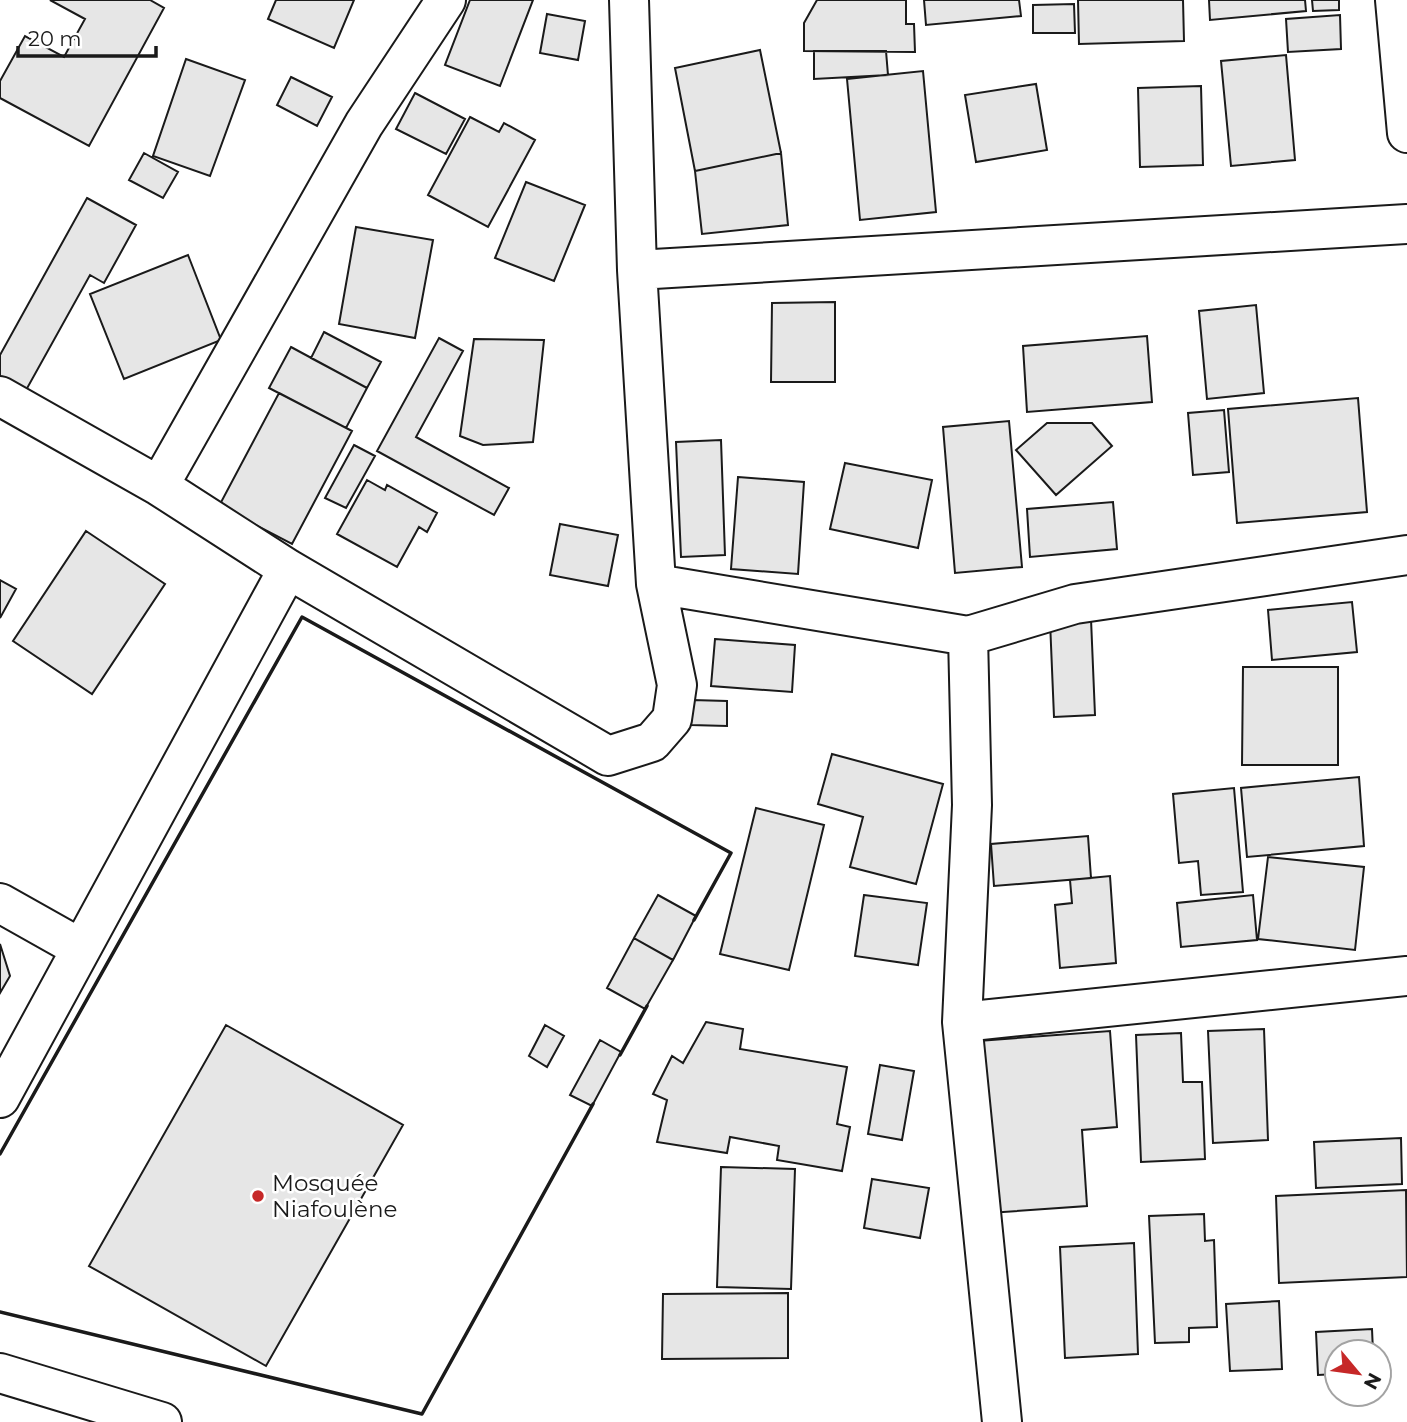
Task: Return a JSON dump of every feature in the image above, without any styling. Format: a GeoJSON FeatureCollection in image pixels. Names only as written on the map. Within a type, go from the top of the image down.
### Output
{"type":"FeatureCollection","features":[{"type":"Feature","properties":{"kind":"street"},"geometry":{"type":"LineString","coordinates":[[159,486],[364,124],[446,0]]}},
{"type":"Feature","properties":{"kind":"street"},"geometry":{"type":"LineString","coordinates":[[0,396],[159,486],[288,569],[608,756],[652,742],[672,719],[677,685],[656,584],[637,270],[629,0]]}},
{"type":"Feature","properties":{"kind":"street"},"geometry":{"type":"LineString","coordinates":[[1395,0],[1407,133]]}},
{"type":"Feature","properties":{"kind":"street"},"geometry":{"type":"LineString","coordinates":[[637,270],[1407,223]]}},
{"type":"Feature","properties":{"kind":"street"},"geometry":{"type":"LineString","coordinates":[[656,584],[968,636],[1075,604],[1407,555]]}},
{"type":"Feature","properties":{"kind":"street"},"geometry":{"type":"LineString","coordinates":[[0,1098],[288,569]]}},
{"type":"Feature","properties":{"kind":"street"},"geometry":{"type":"LineString","coordinates":[[968,636],[972,805],[962,1022],[1002,1422]]}},
{"type":"Feature","properties":{"kind":"street"},"geometry":{"type":"LineString","coordinates":[[0,902],[80,948]]}},
{"type":"Feature","properties":{"kind":"street"},"geometry":{"type":"LineString","coordinates":[[962,1022],[1407,976]]}},
{"type":"Feature","properties":{"kind":"street"},"geometry":{"type":"LineString","coordinates":[[0,1373],[162,1422]]}},
{"type":"Feature","properties":{"kind":"building"},"geometry":{"type":"Polygon","coordinates":[[[50,0],[150,0],[164,8],[89,146],[0,98],[0,81],[25,36],[64,57],[85,19],[50,0]]]}},
{"type":"Feature","properties":{"kind":"building"},"geometry":{"type":"Polygon","coordinates":[[[276,0],[354,0],[334,48],[268,19],[276,0]]]}},
{"type":"Feature","properties":{"kind":"building"},"geometry":{"type":"Polygon","coordinates":[[[470,0],[533,0],[500,86],[445,65],[470,0]]]}},
{"type":"Feature","properties":{"kind":"building"},"geometry":{"type":"Polygon","coordinates":[[[817,0],[906,0],[906,24],[914,24],[915,52],[804,51],[804,23],[817,0]]]}},
{"type":"Feature","properties":{"kind":"building"},"geometry":{"type":"Polygon","coordinates":[[[924,0],[1019,0],[1021,16],[926,25],[924,0]]]}},
{"type":"Feature","properties":{"kind":"building"},"geometry":{"type":"Polygon","coordinates":[[[1078,0],[1183,0],[1184,41],[1079,44],[1078,0]]]}},
{"type":"Feature","properties":{"kind":"building"},"geometry":{"type":"Polygon","coordinates":[[[1209,0],[1305,0],[1306,11],[1210,20],[1209,0]]]}},
{"type":"Feature","properties":{"kind":"building"},"geometry":{"type":"Polygon","coordinates":[[[1312,0],[1339,0],[1339,10],[1313,11],[1312,0]]]}},
{"type":"Feature","properties":{"kind":"building"},"geometry":{"type":"Polygon","coordinates":[[[1074,4],[1075,33],[1033,33],[1033,5],[1074,4]]]}},
{"type":"Feature","properties":{"kind":"building"},"geometry":{"type":"Polygon","coordinates":[[[547,14],[585,21],[578,60],[540,53],[547,14]]]}},
{"type":"Feature","properties":{"kind":"building"},"geometry":{"type":"Polygon","coordinates":[[[1340,15],[1341,49],[1288,52],[1286,19],[1340,15]]]}},
{"type":"Feature","properties":{"kind":"building"},"geometry":{"type":"Polygon","coordinates":[[[760,50],[781,153],[695,171],[675,68],[760,50]]]}},
{"type":"Feature","properties":{"kind":"building"},"geometry":{"type":"Polygon","coordinates":[[[814,51],[886,51],[888,75],[814,79],[814,51]]]}},
{"type":"Feature","properties":{"kind":"building"},"geometry":{"type":"Polygon","coordinates":[[[1286,55],[1295,160],[1231,166],[1221,61],[1286,55]]]}},
{"type":"Feature","properties":{"kind":"building"},"geometry":{"type":"Polygon","coordinates":[[[186,59],[245,80],[210,176],[153,156],[186,59]]]}},
{"type":"Feature","properties":{"kind":"building"},"geometry":{"type":"Polygon","coordinates":[[[923,71],[936,212],[860,220],[847,79],[923,71]]]}},
{"type":"Feature","properties":{"kind":"building"},"geometry":{"type":"Polygon","coordinates":[[[291,77],[332,97],[317,126],[277,105],[291,77]]]}},
{"type":"Feature","properties":{"kind":"building"},"geometry":{"type":"Polygon","coordinates":[[[1036,84],[1047,150],[976,162],[965,95],[1036,84]]]}},
{"type":"Feature","properties":{"kind":"building"},"geometry":{"type":"Polygon","coordinates":[[[1201,86],[1203,165],[1140,167],[1138,88],[1201,86]]]}},
{"type":"Feature","properties":{"kind":"building"},"geometry":{"type":"Polygon","coordinates":[[[415,93],[465,119],[446,154],[396,129],[415,93]]]}},
{"type":"Feature","properties":{"kind":"building"},"geometry":{"type":"Polygon","coordinates":[[[470,117],[499,132],[504,123],[535,140],[488,227],[428,195],[470,117]]]}},
{"type":"Feature","properties":{"kind":"building"},"geometry":{"type":"Polygon","coordinates":[[[144,153],[178,172],[163,198],[129,180],[144,153]]]}},
{"type":"Feature","properties":{"kind":"building"},"geometry":{"type":"Polygon","coordinates":[[[781,153],[788,225],[702,234],[695,171],[781,153]]]}},
{"type":"Feature","properties":{"kind":"building"},"geometry":{"type":"Polygon","coordinates":[[[526,182],[585,205],[554,281],[495,258],[526,182]]]}},
{"type":"Feature","properties":{"kind":"building"},"geometry":{"type":"Polygon","coordinates":[[[87,198],[136,225],[104,283],[90,275],[25,392],[0,378],[0,355],[87,198]]]}},
{"type":"Feature","properties":{"kind":"building"},"geometry":{"type":"Polygon","coordinates":[[[356,227],[433,240],[415,338],[339,324],[356,227]]]}},
{"type":"Feature","properties":{"kind":"building"},"geometry":{"type":"Polygon","coordinates":[[[188,255],[221,340],[124,379],[90,294],[188,255]]]}},
{"type":"Feature","properties":{"kind":"building"},"geometry":{"type":"Polygon","coordinates":[[[835,302],[835,382],[771,382],[772,303],[835,302]]]}},
{"type":"Feature","properties":{"kind":"building"},"geometry":{"type":"Polygon","coordinates":[[[1256,305],[1264,393],[1207,399],[1199,311],[1256,305]]]}},
{"type":"Feature","properties":{"kind":"building"},"geometry":{"type":"Polygon","coordinates":[[[324,332],[381,362],[367,388],[311,358],[324,332]]]}},
{"type":"Feature","properties":{"kind":"building"},"geometry":{"type":"Polygon","coordinates":[[[1147,336],[1152,402],[1027,412],[1023,346],[1147,336]]]}},
{"type":"Feature","properties":{"kind":"building"},"geometry":{"type":"Polygon","coordinates":[[[439,338],[463,351],[416,437],[509,488],[494,515],[377,451],[439,338]]]}},
{"type":"Feature","properties":{"kind":"building"},"geometry":{"type":"Polygon","coordinates":[[[474,339],[544,340],[533,442],[483,445],[460,436],[474,339]]]}},
{"type":"Feature","properties":{"kind":"building"},"geometry":{"type":"Polygon","coordinates":[[[291,347],[367,388],[346,428],[269,388],[291,347]]]}},
{"type":"Feature","properties":{"kind":"building"},"geometry":{"type":"Polygon","coordinates":[[[279,393],[352,431],[292,544],[219,506],[279,393]]]}},
{"type":"Feature","properties":{"kind":"building"},"geometry":{"type":"Polygon","coordinates":[[[1358,398],[1367,512],[1237,523],[1228,409],[1358,398]]]}},
{"type":"Feature","properties":{"kind":"building"},"geometry":{"type":"Polygon","coordinates":[[[1224,410],[1229,472],[1193,475],[1188,413],[1224,410]]]}},
{"type":"Feature","properties":{"kind":"building"},"geometry":{"type":"Polygon","coordinates":[[[1009,421],[1022,567],[955,573],[943,427],[1009,421]]]}},
{"type":"Feature","properties":{"kind":"building"},"geometry":{"type":"Polygon","coordinates":[[[1047,423],[1092,423],[1112,446],[1056,495],[1016,450],[1047,423]]]}},
{"type":"Feature","properties":{"kind":"building"},"geometry":{"type":"Polygon","coordinates":[[[721,440],[725,555],[681,557],[676,442],[721,440]]]}},
{"type":"Feature","properties":{"kind":"building"},"geometry":{"type":"Polygon","coordinates":[[[354,445],[375,456],[346,508],[325,498],[354,445]]]}},
{"type":"Feature","properties":{"kind":"building"},"geometry":{"type":"Polygon","coordinates":[[[845,463],[932,480],[918,548],[830,529],[845,463]]]}},
{"type":"Feature","properties":{"kind":"building"},"geometry":{"type":"Polygon","coordinates":[[[738,477],[804,482],[798,574],[731,569],[738,477]]]}},
{"type":"Feature","properties":{"kind":"building"},"geometry":{"type":"Polygon","coordinates":[[[367,480],[385,490],[387,485],[437,513],[427,532],[419,527],[397,567],[337,534],[367,480]]]}},
{"type":"Feature","properties":{"kind":"building"},"geometry":{"type":"Polygon","coordinates":[[[1113,502],[1117,549],[1030,557],[1027,509],[1113,502]]]}},
{"type":"Feature","properties":{"kind":"building"},"geometry":{"type":"Polygon","coordinates":[[[560,524],[618,535],[608,586],[550,575],[560,524]]]}},
{"type":"Feature","properties":{"kind":"building"},"geometry":{"type":"Polygon","coordinates":[[[86,531],[165,584],[92,694],[13,641],[86,531]]]}},
{"type":"Feature","properties":{"kind":"building"},"geometry":{"type":"Polygon","coordinates":[[[0,580],[16,589],[0,618],[0,580]]]}},
{"type":"Feature","properties":{"kind":"building"},"geometry":{"type":"Polygon","coordinates":[[[1352,602],[1357,652],[1272,660],[1268,610],[1352,602]]]}},
{"type":"Feature","properties":{"kind":"building"},"geometry":{"type":"Polygon","coordinates":[[[1091,619],[1095,715],[1054,717],[1050,621],[1091,619]]]}},
{"type":"Feature","properties":{"kind":"building"},"geometry":{"type":"Polygon","coordinates":[[[715,639],[795,645],[792,692],[711,686],[715,639]]]}},
{"type":"Feature","properties":{"kind":"building"},"geometry":{"type":"Polygon","coordinates":[[[1243,667],[1338,667],[1338,765],[1242,765],[1243,667]]]}},
{"type":"Feature","properties":{"kind":"building"},"geometry":{"type":"Polygon","coordinates":[[[692,700],[727,701],[727,726],[691,725],[692,700]]]}},
{"type":"Feature","properties":{"kind":"building"},"geometry":{"type":"Polygon","coordinates":[[[832,754],[943,784],[916,884],[850,867],[863,817],[818,804],[832,754]]]}},
{"type":"Feature","properties":{"kind":"building"},"geometry":{"type":"Polygon","coordinates":[[[1359,777],[1364,846],[1247,857],[1241,788],[1359,777]]]}},
{"type":"Feature","properties":{"kind":"building"},"geometry":{"type":"Polygon","coordinates":[[[1234,788],[1243,892],[1201,895],[1198,861],[1179,863],[1173,794],[1234,788]]]}},
{"type":"Feature","properties":{"kind":"building"},"geometry":{"type":"Polygon","coordinates":[[[756,808],[824,825],[789,970],[720,954],[756,808]]]}},
{"type":"Feature","properties":{"kind":"building"},"geometry":{"type":"Polygon","coordinates":[[[1088,836],[1091,878],[994,886],[991,844],[1088,836]]]}},
{"type":"Feature","properties":{"kind":"building"},"geometry":{"type":"Polygon","coordinates":[[[1268,857],[1364,867],[1355,950],[1258,939],[1268,857]]]}},
{"type":"Feature","properties":{"kind":"building"},"geometry":{"type":"Polygon","coordinates":[[[1110,876],[1116,963],[1060,968],[1055,905],[1072,903],[1070,880],[1110,876]]]}},
{"type":"Feature","properties":{"kind":"building"},"geometry":{"type":"Polygon","coordinates":[[[658,895],[696,916],[673,960],[634,938],[658,895]]]}},
{"type":"Feature","properties":{"kind":"building"},"geometry":{"type":"Polygon","coordinates":[[[864,895],[927,903],[918,965],[855,956],[864,895]]]}},
{"type":"Feature","properties":{"kind":"building"},"geometry":{"type":"Polygon","coordinates":[[[1253,895],[1257,940],[1181,947],[1177,903],[1253,895]]]}},
{"type":"Feature","properties":{"kind":"building"},"geometry":{"type":"Polygon","coordinates":[[[634,938],[673,960],[645,1009],[607,988],[634,938]]]}},
{"type":"Feature","properties":{"kind":"building"},"geometry":{"type":"Polygon","coordinates":[[[0,944],[10,976],[0,993],[0,944]]]}},
{"type":"Feature","properties":{"kind":"building"},"geometry":{"type":"Polygon","coordinates":[[[706,1022],[743,1029],[740,1049],[847,1067],[837,1124],[850,1127],[842,1171],[777,1160],[779,1146],[730,1137],[727,1153],[657,1142],[667,1100],[653,1094],[672,1056],[683,1063],[706,1022]]]}},
{"type":"Feature","properties":{"kind":"building"},"geometry":{"type":"Polygon","coordinates":[[[226,1025],[403,1125],[266,1366],[89,1266],[226,1025]]]}},
{"type":"Feature","properties":{"kind":"building"},"geometry":{"type":"Polygon","coordinates":[[[545,1025],[564,1036],[547,1067],[529,1056],[545,1025]]]}},
{"type":"Feature","properties":{"kind":"building"},"geometry":{"type":"Polygon","coordinates":[[[1264,1029],[1268,1140],[1213,1143],[1208,1031],[1264,1029]]]}},
{"type":"Feature","properties":{"kind":"building"},"geometry":{"type":"Polygon","coordinates":[[[1110,1031],[1117,1127],[1082,1130],[1087,1206],[989,1213],[978,1041],[1110,1031]]]}},
{"type":"Feature","properties":{"kind":"building"},"geometry":{"type":"Polygon","coordinates":[[[1181,1033],[1183,1082],[1202,1082],[1205,1159],[1141,1162],[1136,1035],[1181,1033]]]}},
{"type":"Feature","properties":{"kind":"building"},"geometry":{"type":"Polygon","coordinates":[[[600,1040],[621,1052],[592,1106],[570,1095],[600,1040]]]}},
{"type":"Feature","properties":{"kind":"building"},"geometry":{"type":"Polygon","coordinates":[[[880,1065],[914,1071],[902,1140],[868,1134],[880,1065]]]}},
{"type":"Feature","properties":{"kind":"building"},"geometry":{"type":"Polygon","coordinates":[[[1401,1138],[1402,1184],[1316,1188],[1314,1142],[1401,1138]]]}},
{"type":"Feature","properties":{"kind":"building"},"geometry":{"type":"Polygon","coordinates":[[[721,1167],[795,1169],[791,1289],[717,1287],[721,1167]]]}},
{"type":"Feature","properties":{"kind":"building"},"geometry":{"type":"Polygon","coordinates":[[[872,1179],[929,1188],[920,1238],[864,1228],[872,1179]]]}},
{"type":"Feature","properties":{"kind":"building"},"geometry":{"type":"Polygon","coordinates":[[[1406,1190],[1407,1277],[1279,1283],[1276,1196],[1406,1190]]]}},
{"type":"Feature","properties":{"kind":"building"},"geometry":{"type":"Polygon","coordinates":[[[1204,1214],[1205,1241],[1214,1240],[1217,1327],[1189,1328],[1189,1342],[1155,1343],[1149,1216],[1204,1214]]]}},
{"type":"Feature","properties":{"kind":"building"},"geometry":{"type":"Polygon","coordinates":[[[1134,1243],[1138,1354],[1065,1358],[1060,1247],[1134,1243]]]}},
{"type":"Feature","properties":{"kind":"building"},"geometry":{"type":"Polygon","coordinates":[[[788,1293],[788,1358],[662,1359],[663,1294],[788,1293]]]}},
{"type":"Feature","properties":{"kind":"building"},"geometry":{"type":"Polygon","coordinates":[[[1279,1301],[1282,1369],[1230,1371],[1226,1304],[1279,1301]]]}},
{"type":"Feature","properties":{"kind":"building"},"geometry":{"type":"Polygon","coordinates":[[[1372,1329],[1372,1338],[1323,1338],[1323,1375],[1318,1375],[1316,1332],[1372,1329]]]}},
{"type":"Feature","properties":{"kind":"wall"},"geometry":{"type":"LineString","coordinates":[[0,1154],[302,617],[731,853],[694,920]]}},
{"type":"Feature","properties":{"kind":"wall"},"geometry":{"type":"LineString","coordinates":[[620,1055],[647,1006]]}},
{"type":"Feature","properties":{"kind":"wall"},"geometry":{"type":"LineString","coordinates":[[0,1312],[422,1414],[593,1104]]}},
{"type":"Feature","properties":{"kind":"place","name":"Mosquée Niafoulène"},"geometry":{"type":"Point","coordinates":[258,1196]}}]}
